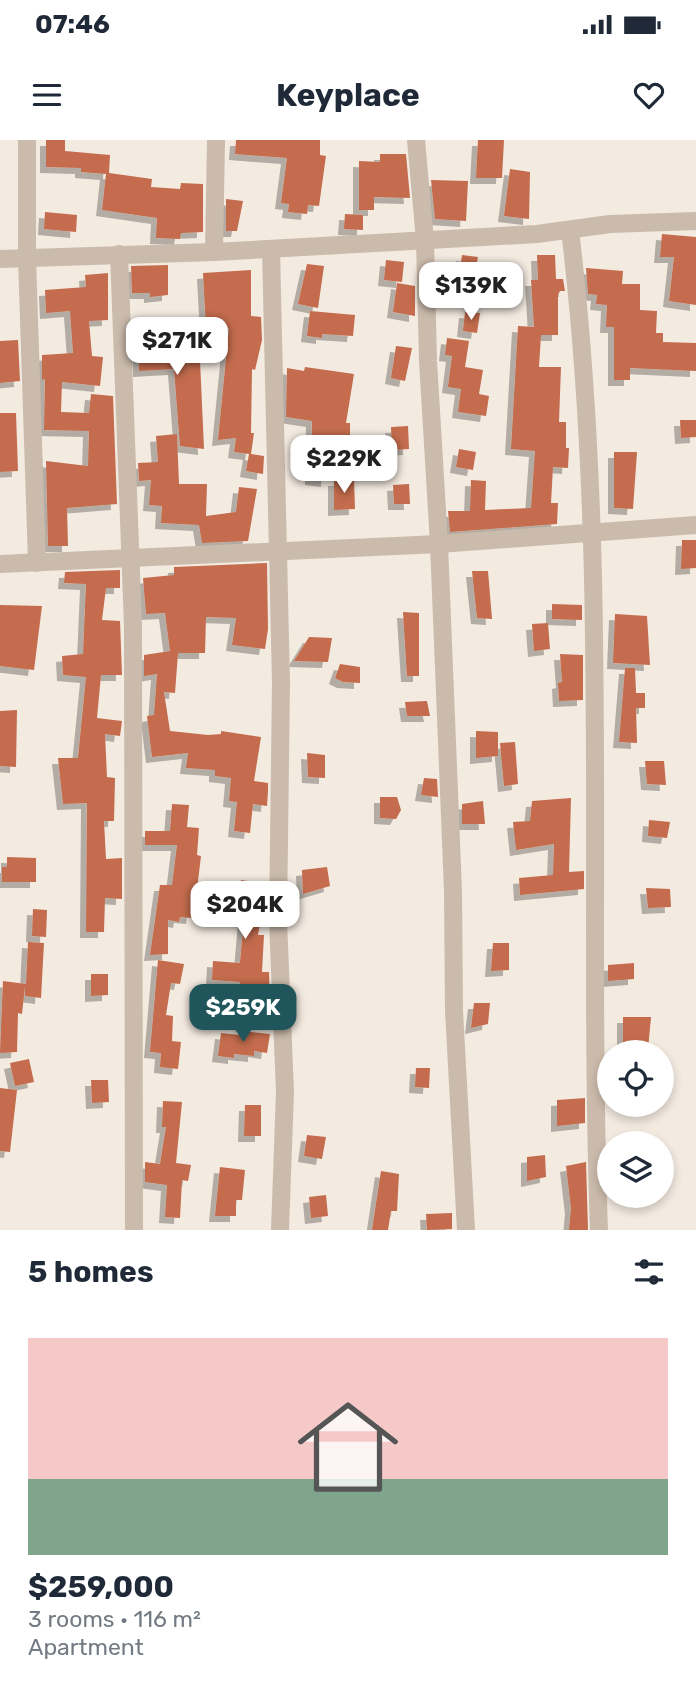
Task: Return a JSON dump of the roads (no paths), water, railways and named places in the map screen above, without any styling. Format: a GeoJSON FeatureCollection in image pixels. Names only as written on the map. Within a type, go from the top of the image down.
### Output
{"type":"FeatureCollection","features":[{"type":"Feature","properties":{"kind":"street"},"geometry":{"type":"LineString","coordinates":[[27,140],[27,258],[37,563]]}},
{"type":"Feature","properties":{"kind":"street"},"geometry":{"type":"LineString","coordinates":[[214,252],[216,140]]}},
{"type":"Feature","properties":{"kind":"street"},"geometry":{"type":"LineString","coordinates":[[416,140],[425,240],[428,360],[439,544],[453,891],[454,1011],[466,1230]]}},
{"type":"Feature","properties":{"kind":"street"},"geometry":{"type":"LineString","coordinates":[[0,259],[214,252],[696,220]]}},
{"type":"Feature","properties":{"kind":"street"},"geometry":{"type":"LineString","coordinates":[[570,230],[581,322],[592,533],[597,763],[595,881],[599,1230]]}},
{"type":"Feature","properties":{"kind":"street"},"geometry":{"type":"LineString","coordinates":[[271,248],[281,683],[278,920],[285,1093],[280,1230]]}},
{"type":"Feature","properties":{"kind":"street"},"geometry":{"type":"LineString","coordinates":[[118,254],[130,558],[136,981],[134,1230]]}},
{"type":"Feature","properties":{"kind":"street"},"geometry":{"type":"LineString","coordinates":[[0,564],[439,544],[696,526]]}}]}
